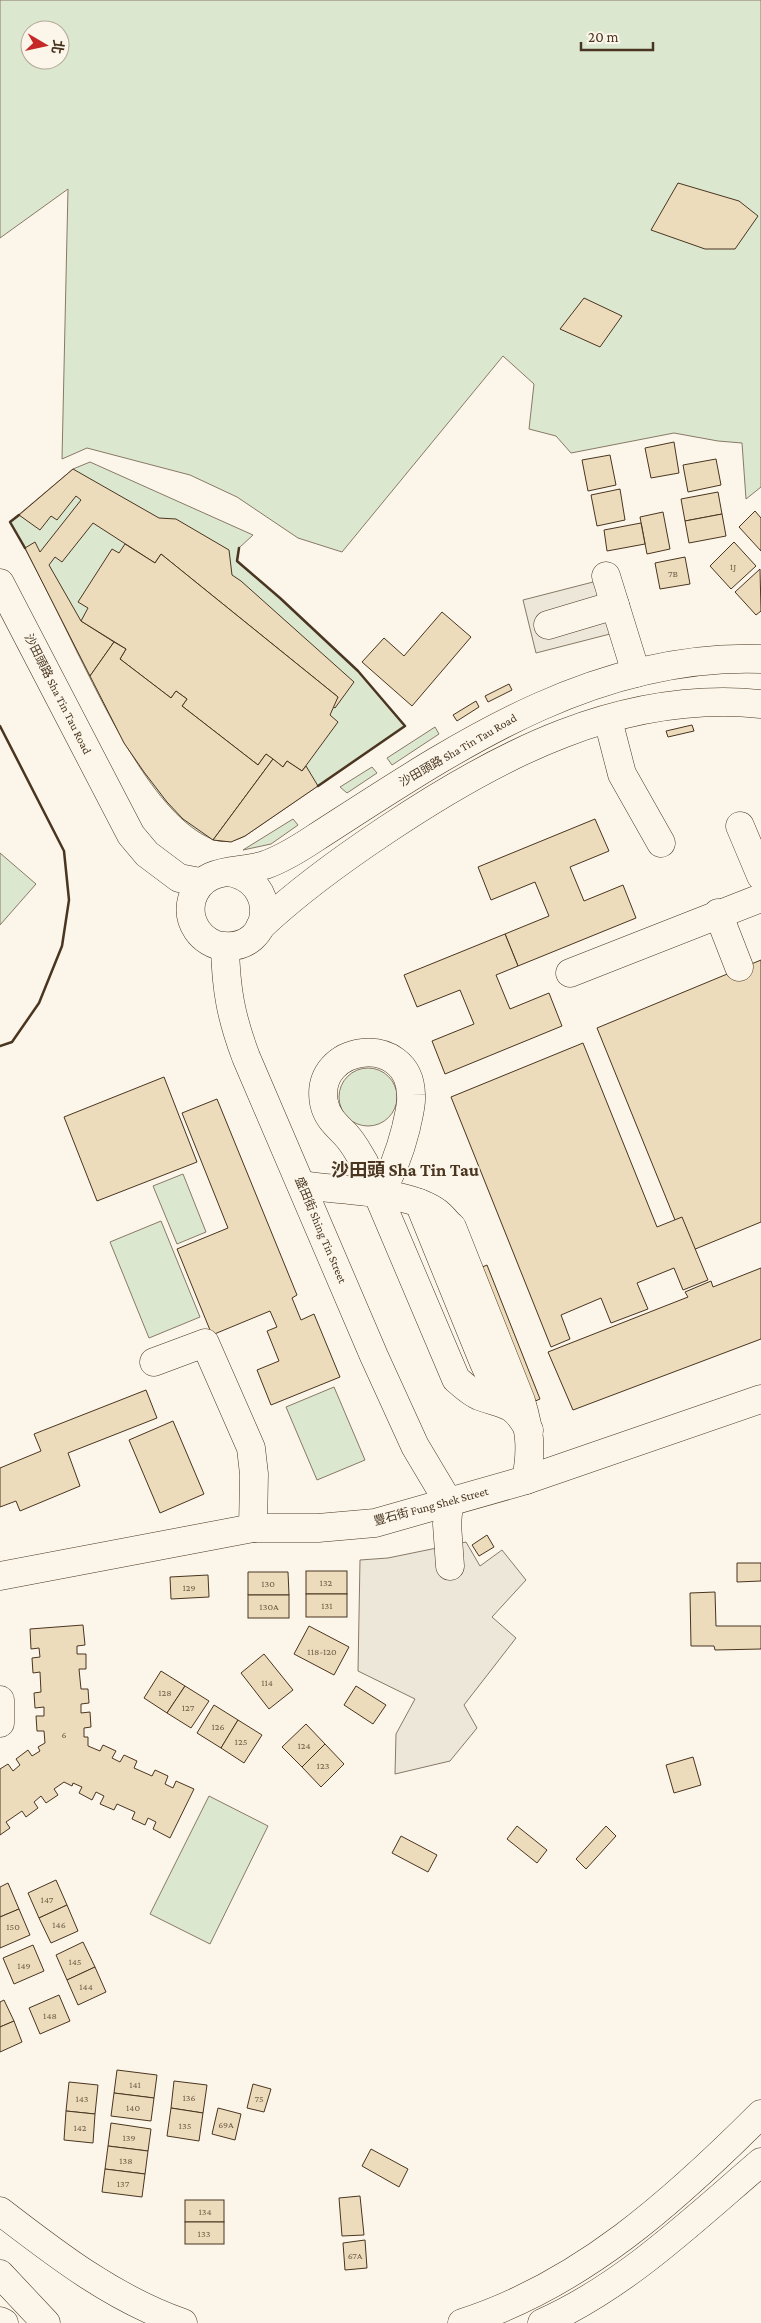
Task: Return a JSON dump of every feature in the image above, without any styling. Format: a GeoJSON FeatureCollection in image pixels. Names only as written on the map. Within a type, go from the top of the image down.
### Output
{"type":"FeatureCollection","features":[{"type":"Feature","properties":{"kind":"main road"},"geometry":{"type":"LineString","coordinates":[[606,576],[636,673]]}},
{"type":"Feature","properties":{"kind":"main road","name":"沙田頭路 Sha Tin Tau Road"},"geometry":{"type":"LineString","coordinates":[[0,583],[131,835],[147,854],[179,878],[200,882],[209,876],[265,864],[307,843],[397,785],[513,717],[594,686],[636,673],[680,664],[737,658],[761,659]]}},
{"type":"Feature","properties":{"kind":"main road"},"geometry":{"type":"LineString","coordinates":[[548,625],[615,605]]}},
{"type":"Feature","properties":{"kind":"main road"},"geometry":{"type":"LineString","coordinates":[[200,882],[191,903],[192,919],[195,927],[205,939],[225,947],[245,942],[287,901],[324,872],[415,810],[493,764],[542,740],[635,711],[684,704],[761,704]]}},
{"type":"Feature","properties":{"kind":"main road"},"geometry":{"type":"LineString","coordinates":[[608,720],[622,774],[661,843]]}},
{"type":"Feature","properties":{"kind":"main road"},"geometry":{"type":"LineString","coordinates":[[740,826],[761,876]]}},
{"type":"Feature","properties":{"kind":"main road"},"geometry":{"type":"LineString","coordinates":[[228,872],[246,877],[261,893],[264,914],[260,927]]}},
{"type":"Feature","properties":{"kind":"main road"},"geometry":{"type":"LineString","coordinates":[[570,973],[718,913],[761,898]]}},
{"type":"Feature","properties":{"kind":"main road"},"geometry":{"type":"LineString","coordinates":[[718,913],[739,967]]}},
{"type":"Feature","properties":{"kind":"main road","name":"盛田街 Shing Tin Street"},"geometry":{"type":"LineString","coordinates":[[225,947],[226,984],[233,1023],[374,1356],[415,1446],[449,1502]]}},
{"type":"Feature","properties":{"kind":"main road"},"geometry":{"type":"LineString","coordinates":[[379,1195],[390,1177],[398,1156],[411,1105],[411,1090],[406,1074],[392,1059],[383,1054],[363,1052],[347,1056],[334,1067],[324,1089],[324,1102],[328,1114],[335,1125],[354,1145],[364,1162],[456,1379],[478,1396],[502,1402],[521,1415],[529,1430]]}},
{"type":"Feature","properties":{"kind":"main road"},"geometry":{"type":"LineString","coordinates":[[302,1185],[399,1197],[419,1202],[438,1213],[452,1227],[513,1378],[529,1430],[531,1454],[526,1480]]}},
{"type":"Feature","properties":{"kind":"main road"},"geometry":{"type":"LineString","coordinates":[[419,1202],[487,1370],[502,1402]]}},
{"type":"Feature","properties":{"kind":"main road"},"geometry":{"type":"LineString","coordinates":[[154,1362],[205,1343],[251,1448],[254,1474],[253,1528]]}},
{"type":"Feature","properties":{"kind":"main road","name":"豐石街 Fung Shek Street"},"geometry":{"type":"LineString","coordinates":[[0,1576],[253,1528],[318,1528],[375,1523],[526,1480],[761,1398]]}},
{"type":"Feature","properties":{"kind":"main road"},"geometry":{"type":"LineString","coordinates":[[449,1502],[447,1524],[450,1566]]}},
{"type":"Feature","properties":{"kind":"main road"},"geometry":{"type":"LineString","coordinates":[[0,1700],[0,1722]]}},
{"type":"Feature","properties":{"kind":"main road"},"geometry":{"type":"LineString","coordinates":[[462,2323],[509,2304],[590,2262],[670,2201],[712,2163],[761,2114]]}},
{"type":"Feature","properties":{"kind":"main road"},"geometry":{"type":"LineString","coordinates":[[542,2323],[588,2299],[625,2276],[761,2162]]}},
{"type":"Feature","properties":{"kind":"main road"},"geometry":{"type":"LineString","coordinates":[[0,2211],[74,2268],[138,2305],[183,2323]]}},
{"type":"Feature","properties":{"kind":"main road"},"geometry":{"type":"LineString","coordinates":[[0,2274],[46,2323]]}},
{"type":"Feature","properties":{"kind":"main road"},"geometry":{"type":"LineString","coordinates":[[0,2320],[4,2323]]}},
{"type":"Feature","properties":{"kind":"green space"},"geometry":{"type":"Polygon","coordinates":[[[0,0],[761,0],[761,487],[746,499],[742,443],[718,441],[674,433],[571,453],[556,436],[529,429],[534,384],[503,356],[342,552],[298,538],[237,497],[190,475],[87,448],[62,459],[68,189],[0,238],[0,0]]]}},
{"type":"Feature","properties":{"kind":"green space"},"geometry":{"type":"Polygon","coordinates":[[[90,462],[253,535],[239,548],[237,562],[280,598],[358,671],[405,726],[245,836],[225,842],[212,839],[191,827],[171,808],[152,784],[117,730],[37,571],[10,522],[73,469],[90,462]]]}},
{"type":"Feature","properties":{"kind":"green space"},"geometry":{"type":"Polygon","coordinates":[[[435,727],[439,734],[392,765],[387,758],[435,727]]]}},
{"type":"Feature","properties":{"kind":"green space"},"geometry":{"type":"Polygon","coordinates":[[[372,767],[377,773],[347,793],[340,787],[372,767]]]}},
{"type":"Feature","properties":{"kind":"green space"},"geometry":{"type":"Polygon","coordinates":[[[293,819],[298,825],[271,844],[243,850],[293,819]]]}},
{"type":"Feature","properties":{"kind":"green space"},"geometry":{"type":"Polygon","coordinates":[[[0,853],[36,884],[0,925],[0,853]]]}},
{"type":"Feature","properties":{"kind":"green space"},"geometry":{"type":"Polygon","coordinates":[[[368,1068],[379,1070],[392,1081],[397,1097],[395,1108],[384,1121],[368,1126],[357,1124],[344,1113],[339,1097],[341,1086],[352,1073],[368,1068]]]}},
{"type":"Feature","properties":{"kind":"green space"},"geometry":{"type":"Polygon","coordinates":[[[183,1174],[206,1232],[177,1244],[153,1186],[183,1174]]]}},
{"type":"Feature","properties":{"kind":"green space"},"geometry":{"type":"Polygon","coordinates":[[[161,1221],[200,1317],[149,1338],[110,1242],[161,1221]]]}},
{"type":"Feature","properties":{"kind":"green space"},"geometry":{"type":"Polygon","coordinates":[[[334,1387],[365,1460],[317,1480],[286,1407],[334,1387]]]}},
{"type":"Feature","properties":{"kind":"green space"},"geometry":{"type":"Polygon","coordinates":[[[209,1796],[268,1826],[210,1944],[150,1914],[209,1796]]]}},
{"type":"Feature","properties":{"kind":"shaded area"},"geometry":{"type":"Polygon","coordinates":[[[597,581],[610,634],[536,653],[523,600],[597,581]]]}},
{"type":"Feature","properties":{"kind":"shaded area"},"geometry":{"type":"Polygon","coordinates":[[[466,1542],[480,1566],[502,1550],[526,1580],[492,1617],[516,1638],[464,1705],[477,1728],[450,1761],[395,1774],[396,1734],[415,1699],[358,1671],[360,1560],[388,1558],[466,1542]]]}},
{"type":"Feature","properties":{"kind":"building"},"geometry":{"type":"Polygon","coordinates":[[[678,183],[739,201],[758,216],[735,249],[705,249],[651,230],[678,183]]]}},
{"type":"Feature","properties":{"kind":"building"},"geometry":{"type":"Polygon","coordinates":[[[584,298],[622,316],[600,347],[560,329],[584,298]]]}},
{"type":"Feature","properties":{"kind":"building"},"geometry":{"type":"Polygon","coordinates":[[[674,442],[679,473],[651,478],[645,448],[674,442]]]}},
{"type":"Feature","properties":{"kind":"building"},"geometry":{"type":"Polygon","coordinates":[[[610,455],[616,485],[588,491],[582,460],[610,455]]]}},
{"type":"Feature","properties":{"kind":"building"},"geometry":{"type":"Polygon","coordinates":[[[716,459],[721,485],[688,492],[683,465],[716,459]]]}},
{"type":"Feature","properties":{"kind":"building"},"geometry":{"type":"Polygon","coordinates":[[[73,469],[159,518],[176,519],[229,550],[232,575],[354,682],[335,708],[332,706],[338,697],[161,554],[155,563],[93,523],[62,562],[55,557],[49,565],[81,621],[114,642],[90,676],[25,548],[35,542],[40,552],[81,500],[76,496],[57,520],[51,516],[40,530],[19,515],[73,469]]]}},
{"type":"Feature","properties":{"kind":"building"},"geometry":{"type":"Polygon","coordinates":[[[620,489],[625,520],[597,526],[591,495],[620,489]]]}},
{"type":"Feature","properties":{"kind":"building"},"geometry":{"type":"Polygon","coordinates":[[[718,492],[722,514],[685,521],[681,499],[718,492]]]}},
{"type":"Feature","properties":{"kind":"building"},"geometry":{"type":"Polygon","coordinates":[[[755,511],[761,518],[761,551],[739,527],[755,511]]]}},
{"type":"Feature","properties":{"kind":"building"},"geometry":{"type":"Polygon","coordinates":[[[663,512],[670,549],[647,554],[640,517],[663,512]]]}},
{"type":"Feature","properties":{"kind":"building"},"geometry":{"type":"Polygon","coordinates":[[[722,514],[726,536],[689,543],[685,521],[722,514]]]}},
{"type":"Feature","properties":{"kind":"building"},"geometry":{"type":"Polygon","coordinates":[[[641,523],[645,544],[607,551],[604,530],[641,523]]]}},
{"type":"Feature","properties":{"kind":"building"},"geometry":{"type":"Polygon","coordinates":[[[734,542],[756,566],[731,589],[710,566],[734,542]]]}},
{"type":"Feature","properties":{"kind":"building"},"geometry":{"type":"Polygon","coordinates":[[[125,544],[155,563],[161,554],[338,697],[330,715],[338,722],[302,771],[287,761],[283,767],[266,754],[258,765],[182,706],[187,699],[176,691],[171,698],[120,659],[126,649],[81,621],[88,608],[78,602],[112,549],[119,553],[125,544]]]}},
{"type":"Feature","properties":{"kind":"building"},"geometry":{"type":"Polygon","coordinates":[[[685,557],[690,584],[660,589],[655,563],[685,557]]]}},
{"type":"Feature","properties":{"kind":"building"},"geometry":{"type":"Polygon","coordinates":[[[760,569],[761,611],[756,615],[735,592],[760,569]]]}},
{"type":"Feature","properties":{"kind":"building"},"geometry":{"type":"Polygon","coordinates":[[[442,612],[471,637],[412,706],[362,662],[384,638],[404,656],[442,612]]]}},
{"type":"Feature","properties":{"kind":"building"},"geometry":{"type":"Polygon","coordinates":[[[114,642],[126,649],[120,659],[171,698],[176,691],[187,699],[182,706],[258,765],[266,754],[273,759],[213,840],[183,819],[144,772],[124,743],[90,676],[114,642]]]}},
{"type":"Feature","properties":{"kind":"building"},"geometry":{"type":"Polygon","coordinates":[[[509,684],[512,690],[488,702],[485,696],[509,684]]]}},
{"type":"Feature","properties":{"kind":"building"},"geometry":{"type":"Polygon","coordinates":[[[476,701],[479,707],[457,721],[453,715],[476,701]]]}},
{"type":"Feature","properties":{"kind":"building"},"geometry":{"type":"Polygon","coordinates":[[[692,725],[694,731],[668,737],[666,731],[692,725]]]}},
{"type":"Feature","properties":{"kind":"building"},"geometry":{"type":"Polygon","coordinates":[[[273,759],[283,767],[287,761],[302,771],[306,766],[318,786],[245,836],[231,842],[213,840],[273,759]]]}},
{"type":"Feature","properties":{"kind":"building"},"geometry":{"type":"Polygon","coordinates":[[[595,819],[609,851],[570,867],[584,901],[623,885],[636,918],[518,966],[505,934],[549,916],[535,882],[491,900],[478,867],[595,819]]]}},
{"type":"Feature","properties":{"kind":"building"},"geometry":{"type":"Polygon","coordinates":[[[505,934],[518,966],[496,975],[510,1009],[549,993],[562,1026],[445,1074],[432,1041],[474,1024],[460,990],[417,1007],[404,975],[505,934]]]}},
{"type":"Feature","properties":{"kind":"building"},"geometry":{"type":"Polygon","coordinates":[[[761,960],[761,1222],[688,1252],[597,1028],[761,960]]]}},
{"type":"Feature","properties":{"kind":"building"},"geometry":{"type":"Polygon","coordinates":[[[583,1043],[657,1227],[682,1217],[708,1280],[683,1290],[674,1268],[637,1283],[648,1309],[611,1323],[601,1298],[561,1315],[570,1339],[551,1347],[451,1097],[583,1043]]]}},
{"type":"Feature","properties":{"kind":"building"},"geometry":{"type":"Polygon","coordinates":[[[164,1077],[197,1162],[97,1201],[64,1117],[164,1077]]]}},
{"type":"Feature","properties":{"kind":"building"},"geometry":{"type":"Polygon","coordinates":[[[217,1099],[297,1295],[292,1298],[301,1320],[314,1314],[340,1377],[271,1405],[257,1370],[279,1361],[267,1331],[277,1327],[270,1311],[212,1335],[177,1249],[228,1228],[182,1113],[217,1099]]]}},
{"type":"Feature","properties":{"kind":"building"},"geometry":{"type":"Polygon","coordinates":[[[487,1265],[540,1399],[533,1402],[480,1268],[487,1265]]]}},
{"type":"Feature","properties":{"kind":"building"},"geometry":{"type":"Polygon","coordinates":[[[761,1268],[761,1339],[573,1410],[548,1352],[688,1297],[685,1292],[711,1281],[713,1287],[761,1268]]]}},
{"type":"Feature","properties":{"kind":"building"},"geometry":{"type":"Polygon","coordinates":[[[146,1390],[157,1418],[68,1453],[80,1486],[20,1511],[16,1501],[0,1507],[0,1468],[41,1451],[34,1434],[146,1390]]]}},
{"type":"Feature","properties":{"kind":"building"},"geometry":{"type":"Polygon","coordinates":[[[173,1421],[204,1494],[160,1513],[129,1440],[173,1421]]]}},
{"type":"Feature","properties":{"kind":"building"},"geometry":{"type":"Polygon","coordinates":[[[487,1535],[494,1547],[479,1556],[472,1545],[487,1535]]]}},
{"type":"Feature","properties":{"kind":"building"},"geometry":{"type":"Polygon","coordinates":[[[737,1563],[761,1563],[761,1581],[737,1582],[737,1563]]]}},
{"type":"Feature","properties":{"kind":"building"},"geometry":{"type":"Polygon","coordinates":[[[306,1571],[347,1571],[347,1594],[306,1594],[306,1571]]]}},
{"type":"Feature","properties":{"kind":"building"},"geometry":{"type":"Polygon","coordinates":[[[248,1572],[288,1572],[289,1595],[248,1595],[248,1572]]]}},
{"type":"Feature","properties":{"kind":"building"},"geometry":{"type":"Polygon","coordinates":[[[208,1575],[209,1597],[171,1599],[170,1577],[208,1575]]]}},
{"type":"Feature","properties":{"kind":"building"},"geometry":{"type":"Polygon","coordinates":[[[715,1592],[716,1626],[761,1626],[761,1649],[715,1650],[714,1646],[691,1646],[690,1593],[715,1592]]]}},
{"type":"Feature","properties":{"kind":"building"},"geometry":{"type":"Polygon","coordinates":[[[306,1594],[347,1594],[347,1617],[306,1617],[306,1594]]]}},
{"type":"Feature","properties":{"kind":"building"},"geometry":{"type":"Polygon","coordinates":[[[248,1595],[289,1595],[289,1618],[248,1618],[248,1595]]]}},
{"type":"Feature","properties":{"kind":"building"},"geometry":{"type":"Polygon","coordinates":[[[83,1625],[85,1645],[77,1646],[77,1654],[86,1654],[86,1669],[79,1669],[81,1689],[88,1689],[89,1703],[81,1704],[81,1713],[90,1712],[91,1727],[84,1728],[84,1737],[88,1737],[88,1746],[100,1751],[103,1745],[116,1751],[112,1758],[120,1762],[124,1755],[137,1761],[134,1768],[152,1776],[155,1770],[168,1776],[165,1784],[173,1788],[176,1781],[194,1789],[170,1838],[153,1829],[156,1822],[148,1818],[145,1825],[132,1819],[135,1812],[117,1804],[114,1810],[100,1804],[104,1796],[96,1792],[92,1800],[79,1793],[82,1787],[73,1783],[72,1786],[64,1782],[54,1789],[58,1795],[46,1803],[41,1796],[34,1802],[38,1808],[26,1817],[22,1811],[6,1822],[10,1828],[0,1835],[0,1769],[8,1764],[13,1771],[20,1765],[16,1759],[28,1750],[32,1756],[40,1751],[38,1747],[45,1743],[44,1731],[37,1731],[36,1716],[44,1716],[44,1707],[35,1708],[34,1693],[41,1692],[40,1672],[33,1673],[32,1658],[40,1657],[39,1648],[31,1649],[30,1629],[83,1625]]]}},
{"type":"Feature","properties":{"kind":"building"},"geometry":{"type":"Polygon","coordinates":[[[309,1626],[349,1647],[334,1675],[294,1654],[309,1626]]]}},
{"type":"Feature","properties":{"kind":"building"},"geometry":{"type":"Polygon","coordinates":[[[264,1654],[293,1690],[269,1709],[241,1673],[264,1654]]]}},
{"type":"Feature","properties":{"kind":"building"},"geometry":{"type":"Polygon","coordinates":[[[161,1671],[185,1686],[167,1713],[144,1698],[161,1671]]]}},
{"type":"Feature","properties":{"kind":"building"},"geometry":{"type":"Polygon","coordinates":[[[185,1686],[209,1701],[191,1728],[167,1713],[185,1686]]]}},
{"type":"Feature","properties":{"kind":"building"},"geometry":{"type":"Polygon","coordinates":[[[356,1686],[386,1705],[373,1724],[344,1705],[356,1686]]]}},
{"type":"Feature","properties":{"kind":"building"},"geometry":{"type":"Polygon","coordinates":[[[214,1705],[238,1720],[221,1748],[197,1733],[214,1705]]]}},
{"type":"Feature","properties":{"kind":"building"},"geometry":{"type":"Polygon","coordinates":[[[238,1720],[262,1735],[244,1763],[221,1748],[238,1720]]]}},
{"type":"Feature","properties":{"kind":"building"},"geometry":{"type":"Polygon","coordinates":[[[306,1724],[325,1744],[302,1767],[282,1747],[306,1724]]]}},
{"type":"Feature","properties":{"kind":"building"},"geometry":{"type":"Polygon","coordinates":[[[325,1744],[344,1764],[321,1787],[302,1767],[325,1744]]]}},
{"type":"Feature","properties":{"kind":"building"},"geometry":{"type":"Polygon","coordinates":[[[693,1757],[701,1785],[674,1793],[666,1765],[693,1757]]]}},
{"type":"Feature","properties":{"kind":"building"},"geometry":{"type":"Polygon","coordinates":[[[517,1826],[547,1850],[537,1863],[507,1839],[517,1826]]]}},
{"type":"Feature","properties":{"kind":"building"},"geometry":{"type":"Polygon","coordinates":[[[606,1826],[616,1836],[586,1869],[576,1859],[606,1826]]]}},
{"type":"Feature","properties":{"kind":"building"},"geometry":{"type":"Polygon","coordinates":[[[401,1836],[437,1855],[428,1872],[392,1853],[401,1836]]]}},
{"type":"Feature","properties":{"kind":"building"},"geometry":{"type":"Polygon","coordinates":[[[56,1880],[67,1905],[39,1918],[28,1893],[56,1880]]]}},
{"type":"Feature","properties":{"kind":"building"},"geometry":{"type":"Polygon","coordinates":[[[8,1883],[19,1909],[0,1917],[0,1887],[8,1883]]]}},
{"type":"Feature","properties":{"kind":"building"},"geometry":{"type":"Polygon","coordinates":[[[67,1905],[78,1931],[51,1943],[39,1918],[67,1905]]]}},
{"type":"Feature","properties":{"kind":"building"},"geometry":{"type":"Polygon","coordinates":[[[19,1909],[30,1935],[0,1948],[0,1917],[19,1909]]]}},
{"type":"Feature","properties":{"kind":"building"},"geometry":{"type":"Polygon","coordinates":[[[83,1942],[95,1967],[67,1980],[56,1955],[83,1942]]]}},
{"type":"Feature","properties":{"kind":"building"},"geometry":{"type":"Polygon","coordinates":[[[33,1945],[44,1971],[14,1984],[3,1958],[33,1945]]]}},
{"type":"Feature","properties":{"kind":"building"},"geometry":{"type":"Polygon","coordinates":[[[95,1967],[106,1992],[78,2005],[67,1980],[95,1967]]]}},
{"type":"Feature","properties":{"kind":"building"},"geometry":{"type":"Polygon","coordinates":[[[59,1995],[70,2021],[40,2034],[29,2008],[59,1995]]]}},
{"type":"Feature","properties":{"kind":"building"},"geometry":{"type":"Polygon","coordinates":[[[4,2000],[14,2021],[0,2027],[0,2002],[4,2000]]]}},
{"type":"Feature","properties":{"kind":"building"},"geometry":{"type":"Polygon","coordinates":[[[14,2021],[22,2042],[0,2052],[0,2027],[14,2021]]]}},
{"type":"Feature","properties":{"kind":"building"},"geometry":{"type":"Polygon","coordinates":[[[117,2070],[157,2075],[154,2098],[114,2093],[117,2070]]]}},
{"type":"Feature","properties":{"kind":"building"},"geometry":{"type":"Polygon","coordinates":[[[174,2081],[207,2085],[203,2113],[171,2108],[174,2081]]]}},
{"type":"Feature","properties":{"kind":"building"},"geometry":{"type":"Polygon","coordinates":[[[69,2082],[98,2085],[95,2114],[66,2111],[69,2082]]]}},
{"type":"Feature","properties":{"kind":"building"},"geometry":{"type":"Polygon","coordinates":[[[253,2084],[271,2089],[264,2112],[247,2108],[253,2084]]]}},
{"type":"Feature","properties":{"kind":"building"},"geometry":{"type":"Polygon","coordinates":[[[114,2093],[154,2098],[151,2121],[111,2116],[114,2093]]]}},
{"type":"Feature","properties":{"kind":"building"},"geometry":{"type":"Polygon","coordinates":[[[171,2108],[203,2113],[199,2141],[167,2136],[171,2108]]]}},
{"type":"Feature","properties":{"kind":"building"},"geometry":{"type":"Polygon","coordinates":[[[218,2108],[241,2114],[235,2140],[212,2134],[218,2108]]]}},
{"type":"Feature","properties":{"kind":"building"},"geometry":{"type":"Polygon","coordinates":[[[66,2111],[95,2114],[93,2143],[64,2140],[66,2111]]]}},
{"type":"Feature","properties":{"kind":"building"},"geometry":{"type":"Polygon","coordinates":[[[111,2123],[151,2129],[148,2151],[108,2146],[111,2123]]]}},
{"type":"Feature","properties":{"kind":"building"},"geometry":{"type":"Polygon","coordinates":[[[108,2146],[148,2151],[145,2174],[105,2169],[108,2146]]]}},
{"type":"Feature","properties":{"kind":"building"},"geometry":{"type":"Polygon","coordinates":[[[371,2149],[408,2169],[399,2187],[362,2166],[371,2149]]]}},
{"type":"Feature","properties":{"kind":"building"},"geometry":{"type":"Polygon","coordinates":[[[105,2169],[145,2174],[142,2197],[102,2192],[105,2169]]]}},
{"type":"Feature","properties":{"kind":"building"},"geometry":{"type":"Polygon","coordinates":[[[360,2196],[364,2235],[342,2236],[339,2198],[360,2196]]]}},
{"type":"Feature","properties":{"kind":"building"},"geometry":{"type":"Polygon","coordinates":[[[185,2200],[224,2200],[224,2222],[185,2222],[185,2200]]]}},
{"type":"Feature","properties":{"kind":"building"},"geometry":{"type":"Polygon","coordinates":[[[185,2222],[224,2222],[224,2244],[185,2244],[185,2222]]]}},
{"type":"Feature","properties":{"kind":"building"},"geometry":{"type":"Polygon","coordinates":[[[365,2240],[367,2268],[345,2270],[343,2243],[365,2240]]]}},
{"type":"Feature","properties":{"kind":"wall"},"geometry":{"type":"LineString","coordinates":[[19,515],[10,522],[25,548]]}},
{"type":"Feature","properties":{"kind":"wall"},"geometry":{"type":"LineString","coordinates":[[239,548],[237,561],[280,598],[358,671],[405,726],[318,786]]}},
{"type":"Feature","properties":{"kind":"wall"},"geometry":{"type":"LineString","coordinates":[[0,726],[64,851],[69,900],[62,946],[39,1003],[12,1042],[0,1046]]}},
{"type":"Feature","properties":{"kind":"district","name":"沙田頭 Sha Tin Tau"},"geometry":{"type":"Point","coordinates":[405,1170]}}]}
